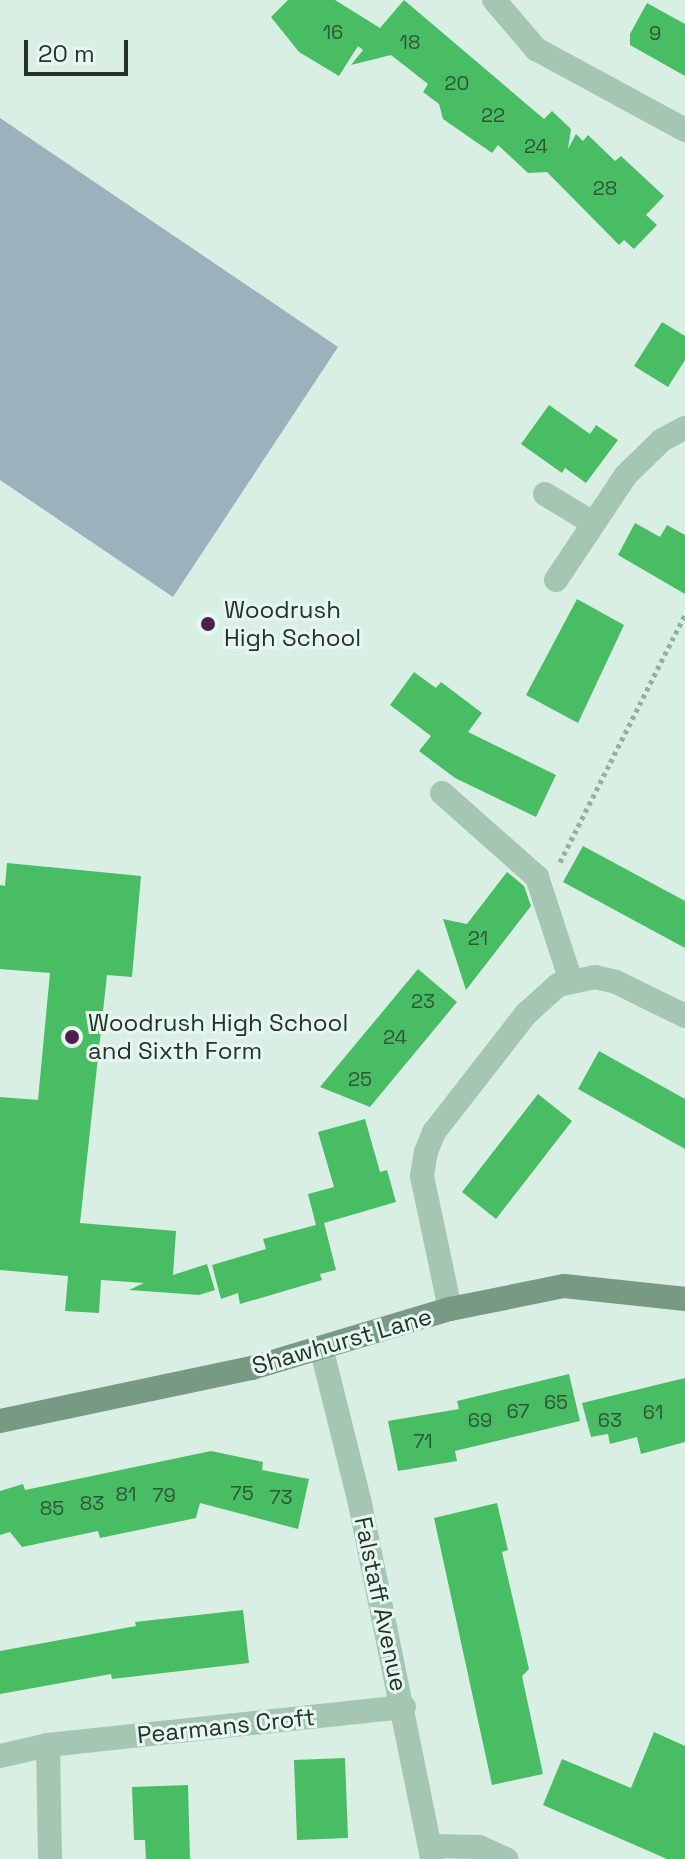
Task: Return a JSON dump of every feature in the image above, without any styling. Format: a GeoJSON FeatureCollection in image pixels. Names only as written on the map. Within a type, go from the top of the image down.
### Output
{"type":"FeatureCollection","features":[{"type":"Feature","properties":{"kind":"street"},"geometry":{"type":"LineString","coordinates":[[494,0],[536,49],[685,130]]}},
{"type":"Feature","properties":{"kind":"street"},"geometry":{"type":"LineString","coordinates":[[556,580],[591,522],[626,475],[662,440],[685,428]]}},
{"type":"Feature","properties":{"kind":"street"},"geometry":{"type":"LineString","coordinates":[[545,494],[591,522]]}},
{"type":"Feature","properties":{"kind":"street"},"geometry":{"type":"LineString","coordinates":[[442,793],[537,877],[571,981]]}},
{"type":"Feature","properties":{"kind":"street"},"geometry":{"type":"LineString","coordinates":[[450,1309],[422,1176],[426,1152],[434,1132],[526,1014],[546,992],[571,981],[595,977],[616,982],[685,1016]]}},
{"type":"Feature","properties":{"kind":"street","name":"Shawhurst Lane"},"geometry":{"type":"LineString","coordinates":[[0,1421],[322,1351],[450,1309],[564,1286],[685,1299]]}},
{"type":"Feature","properties":{"kind":"street","name":"Falstaff Avenue"},"geometry":{"type":"LineString","coordinates":[[322,1351],[404,1707],[432,1853]]}},
{"type":"Feature","properties":{"kind":"street","name":"Pearmans Croft"},"geometry":{"type":"LineString","coordinates":[[0,1756],[48,1745],[404,1707]]}},
{"type":"Feature","properties":{"kind":"street"},"geometry":{"type":"LineString","coordinates":[[48,1745],[50,1859]]}},
{"type":"Feature","properties":{"kind":"street"},"geometry":{"type":"LineString","coordinates":[[432,1853],[479,1847],[506,1859]]}},
{"type":"Feature","properties":{"kind":"path"},"geometry":{"type":"LineString","coordinates":[[556,868],[685,615]]}},
{"type":"Feature","properties":{"kind":"shaded area"},"geometry":{"type":"Polygon","coordinates":[[[0,118],[338,347],[173,597],[0,480],[0,118]]]}},
{"type":"Feature","properties":{"kind":"building"},"geometry":{"type":"Polygon","coordinates":[[[288,0],[335,0],[380,28],[404,0],[544,119],[552,111],[571,129],[568,149],[576,134],[583,141],[588,135],[615,161],[621,156],[664,196],[646,215],[657,225],[634,249],[624,240],[619,245],[547,172],[528,173],[498,145],[492,153],[443,119],[439,104],[423,92],[428,84],[391,55],[351,65],[363,50],[358,46],[339,76],[299,52],[271,17],[288,0]]]}},
{"type":"Feature","properties":{"kind":"building"},"geometry":{"type":"Polygon","coordinates":[[[647,3],[685,24],[685,76],[630,45],[630,34],[647,3]]]}},
{"type":"Feature","properties":{"kind":"building"},"geometry":{"type":"Polygon","coordinates":[[[662,322],[685,336],[685,360],[668,387],[634,366],[662,322]]]}},
{"type":"Feature","properties":{"kind":"building"},"geometry":{"type":"Polygon","coordinates":[[[549,405],[590,434],[596,425],[618,440],[586,483],[565,468],[562,473],[521,444],[549,405]]]}},
{"type":"Feature","properties":{"kind":"building"},"geometry":{"type":"Polygon","coordinates":[[[635,523],[660,537],[667,525],[685,535],[685,594],[618,555],[635,523]]]}},
{"type":"Feature","properties":{"kind":"building"},"geometry":{"type":"Polygon","coordinates":[[[577,599],[624,625],[578,723],[526,695],[577,599]]]}},
{"type":"Feature","properties":{"kind":"building"},"geometry":{"type":"Polygon","coordinates":[[[414,672],[436,688],[441,682],[482,713],[468,732],[556,775],[536,817],[455,778],[419,751],[431,736],[390,705],[414,672]]]}},
{"type":"Feature","properties":{"kind":"building"},"geometry":{"type":"Polygon","coordinates":[[[583,846],[685,901],[685,948],[563,882],[583,846]]]}},
{"type":"Feature","properties":{"kind":"building","name":"Woodrush High School and Sixth Form"},"geometry":{"type":"Polygon","coordinates":[[[7,863],[141,876],[132,977],[107,975],[80,1223],[176,1231],[173,1275],[207,1264],[215,1290],[199,1295],[129,1290],[144,1283],[101,1280],[99,1313],[65,1311],[68,1276],[0,1270],[0,1097],[38,1100],[50,973],[0,969],[0,885],[5,886],[7,863]]]}},
{"type":"Feature","properties":{"kind":"building"},"geometry":{"type":"Polygon","coordinates":[[[507,872],[524,886],[531,906],[466,990],[443,919],[467,924],[507,872]]]}},
{"type":"Feature","properties":{"kind":"building"},"geometry":{"type":"Polygon","coordinates":[[[418,969],[457,1002],[370,1107],[320,1087],[418,969]]]}},
{"type":"Feature","properties":{"kind":"building"},"geometry":{"type":"Polygon","coordinates":[[[599,1051],[685,1099],[685,1149],[578,1089],[599,1051]]]}},
{"type":"Feature","properties":{"kind":"building"},"geometry":{"type":"Polygon","coordinates":[[[538,1094],[572,1121],[496,1219],[462,1192],[538,1094]]]}},
{"type":"Feature","properties":{"kind":"building"},"geometry":{"type":"Polygon","coordinates":[[[365,1119],[380,1172],[387,1170],[396,1202],[324,1223],[336,1270],[320,1274],[322,1280],[240,1304],[238,1293],[221,1299],[212,1265],[266,1249],[263,1239],[316,1225],[308,1194],[334,1187],[318,1132],[365,1119]]]}},
{"type":"Feature","properties":{"kind":"building"},"geometry":{"type":"Polygon","coordinates":[[[569,1374],[580,1421],[455,1451],[457,1461],[398,1471],[388,1421],[459,1409],[457,1401],[569,1374]]]}},
{"type":"Feature","properties":{"kind":"building"},"geometry":{"type":"Polygon","coordinates":[[[685,1378],[685,1442],[641,1454],[637,1437],[610,1444],[608,1434],[591,1437],[582,1403],[685,1378]]]}},
{"type":"Feature","properties":{"kind":"building"},"geometry":{"type":"Polygon","coordinates":[[[211,1451],[263,1462],[262,1470],[309,1479],[298,1529],[200,1503],[196,1518],[100,1538],[98,1531],[22,1547],[10,1532],[0,1535],[0,1491],[23,1484],[25,1490],[211,1451]]]}},
{"type":"Feature","properties":{"kind":"building"},"geometry":{"type":"Polygon","coordinates":[[[497,1503],[508,1550],[502,1552],[529,1669],[522,1676],[543,1774],[492,1785],[434,1518],[497,1503]]]}},
{"type":"Feature","properties":{"kind":"building"},"geometry":{"type":"Polygon","coordinates":[[[243,1610],[249,1663],[112,1679],[111,1674],[0,1694],[0,1651],[136,1626],[135,1622],[243,1610]]]}},
{"type":"Feature","properties":{"kind":"building"},"geometry":{"type":"Polygon","coordinates":[[[654,1732],[685,1746],[685,1859],[667,1859],[543,1805],[562,1759],[631,1788],[654,1732]]]}},
{"type":"Feature","properties":{"kind":"building"},"geometry":{"type":"Polygon","coordinates":[[[345,1758],[348,1838],[297,1840],[294,1760],[345,1758]]]}},
{"type":"Feature","properties":{"kind":"building"},"geometry":{"type":"Polygon","coordinates":[[[188,1785],[190,1859],[146,1859],[145,1840],[134,1840],[132,1787],[188,1785]]]}},
{"type":"Feature","properties":{"kind":"place","name":"Woodrush High School"},"geometry":{"type":"Point","coordinates":[208,624]}},
{"type":"Feature","properties":{"kind":"place","name":"Woodrush High School and Sixth Form"},"geometry":{"type":"Point","coordinates":[72,1037]}}]}
